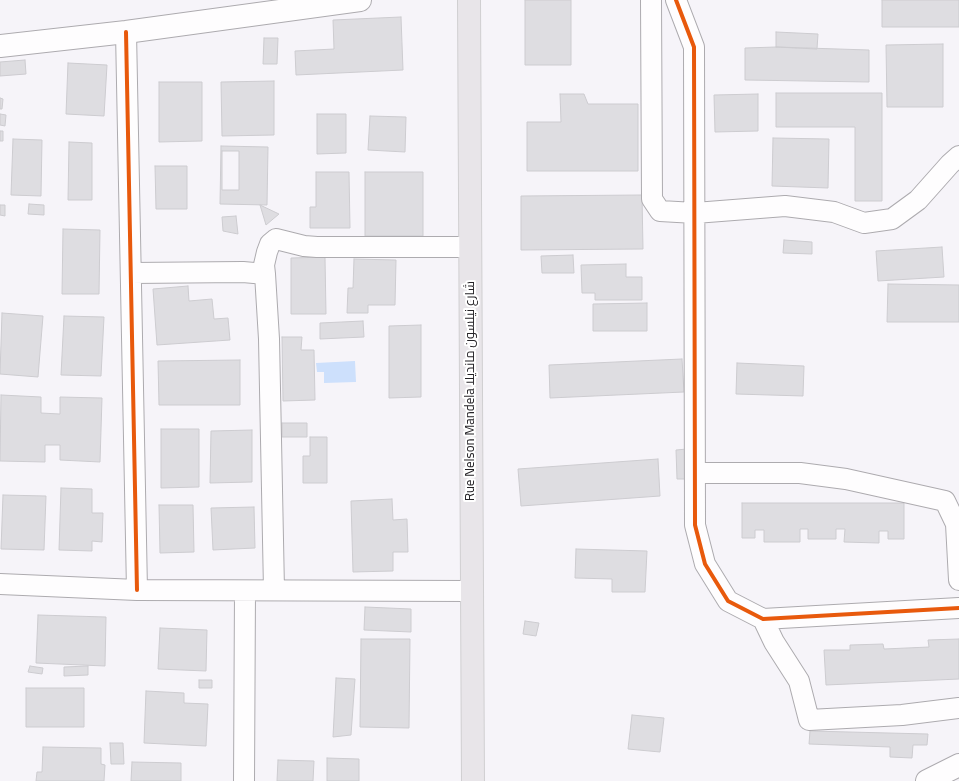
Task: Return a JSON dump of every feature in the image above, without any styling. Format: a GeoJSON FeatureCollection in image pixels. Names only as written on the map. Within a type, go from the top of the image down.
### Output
{"type":"FeatureCollection","features":[{"type":"Feature","properties":{"kind":"main road","name":"Rue Nelson Mandela شارع نيلسون مانديلا"},"geometry":{"type":"LineString","coordinates":[[469,0],[473,781]]}},
{"type":"Feature","properties":{"kind":"street"},"geometry":{"type":"LineString","coordinates":[[0,46],[126,32],[360,0]]}},
{"type":"Feature","properties":{"kind":"street"},"geometry":{"type":"LineString","coordinates":[[651,0],[652,199],[660,211],[695,213],[785,206],[834,212],[864,223],[892,219],[918,200],[959,156]]}},
{"type":"Feature","properties":{"kind":"street"},"geometry":{"type":"LineString","coordinates":[[676,0],[694,47],[695,525],[705,564],[728,601],[763,619],[959,608]]}},
{"type":"Feature","properties":{"kind":"street"},"geometry":{"type":"LineString","coordinates":[[126,32],[137,590]]}},
{"type":"Feature","properties":{"kind":"street"},"geometry":{"type":"LineString","coordinates":[[274,590],[269,339],[264,265],[270,244],[276,238],[304,246],[316,247],[470,247]]}},
{"type":"Feature","properties":{"kind":"street"},"geometry":{"type":"LineString","coordinates":[[131,273],[243,272],[265,274]]}},
{"type":"Feature","properties":{"kind":"street"},"geometry":{"type":"LineString","coordinates":[[695,473],[800,473],[846,478],[945,501],[956,524],[959,580]]}},
{"type":"Feature","properties":{"kind":"street"},"geometry":{"type":"LineString","coordinates":[[0,584],[137,590],[471,591]]}},
{"type":"Feature","properties":{"kind":"street"},"geometry":{"type":"LineString","coordinates":[[244,781],[245,590]]}},
{"type":"Feature","properties":{"kind":"street"},"geometry":{"type":"LineString","coordinates":[[763,619],[774,642],[799,681],[808,720],[902,715],[959,708]]}},
{"type":"Feature","properties":{"kind":"street"},"geometry":{"type":"LineString","coordinates":[[926,781],[959,766]]}},
{"type":"Feature","properties":{"kind":"water"},"geometry":{"type":"Polygon","coordinates":[[[355,361],[356,382],[324,383],[324,372],[317,372],[316,363],[355,361]]]}},
{"type":"Feature","properties":{"kind":"building"},"geometry":{"type":"Polygon","coordinates":[[[525,0],[571,0],[571,65],[525,65],[525,0]]]}},
{"type":"Feature","properties":{"kind":"building"},"geometry":{"type":"Polygon","coordinates":[[[882,0],[959,0],[959,27],[882,27],[882,0]]]}},
{"type":"Feature","properties":{"kind":"building"},"geometry":{"type":"Polygon","coordinates":[[[401,17],[403,70],[296,75],[295,51],[334,49],[333,20],[401,17]]]}},
{"type":"Feature","properties":{"kind":"building"},"geometry":{"type":"Polygon","coordinates":[[[776,32],[818,34],[817,49],[776,47],[776,32]]]}},
{"type":"Feature","properties":{"kind":"building"},"geometry":{"type":"Polygon","coordinates":[[[264,38],[278,38],[277,64],[263,64],[264,38]]]}},
{"type":"Feature","properties":{"kind":"building"},"geometry":{"type":"Polygon","coordinates":[[[943,44],[943,107],[887,107],[886,45],[943,44]]]}},
{"type":"Feature","properties":{"kind":"building"},"geometry":{"type":"Polygon","coordinates":[[[776,47],[869,50],[869,82],[745,80],[745,48],[776,47]]]}},
{"type":"Feature","properties":{"kind":"building"},"geometry":{"type":"Polygon","coordinates":[[[25,60],[26,74],[0,76],[0,62],[25,60]]]}},
{"type":"Feature","properties":{"kind":"building"},"geometry":{"type":"Polygon","coordinates":[[[68,63],[107,65],[104,116],[66,114],[68,63]]]}},
{"type":"Feature","properties":{"kind":"building"},"geometry":{"type":"Polygon","coordinates":[[[274,81],[274,135],[222,136],[221,82],[274,81]]]}},
{"type":"Feature","properties":{"kind":"building"},"geometry":{"type":"Polygon","coordinates":[[[159,82],[202,82],[202,141],[159,142],[159,82]]]}},
{"type":"Feature","properties":{"kind":"building"},"geometry":{"type":"Polygon","coordinates":[[[776,93],[882,93],[882,201],[855,201],[855,127],[776,127],[776,93]]]}},
{"type":"Feature","properties":{"kind":"building"},"geometry":{"type":"Polygon","coordinates":[[[560,94],[584,94],[588,104],[638,104],[638,171],[527,171],[527,122],[561,122],[560,94]]]}},
{"type":"Feature","properties":{"kind":"building"},"geometry":{"type":"Polygon","coordinates":[[[758,94],[758,131],[715,132],[714,95],[758,94]]]}},
{"type":"Feature","properties":{"kind":"building"},"geometry":{"type":"Polygon","coordinates":[[[0,98],[3,99],[2,109],[0,109],[0,98]]]}},
{"type":"Feature","properties":{"kind":"building"},"geometry":{"type":"Polygon","coordinates":[[[0,114],[6,115],[5,126],[0,125],[0,114]]]}},
{"type":"Feature","properties":{"kind":"building"},"geometry":{"type":"Polygon","coordinates":[[[317,114],[346,114],[346,153],[317,154],[317,114]]]}},
{"type":"Feature","properties":{"kind":"building"},"geometry":{"type":"Polygon","coordinates":[[[370,116],[406,117],[405,152],[368,150],[370,116]]]}},
{"type":"Feature","properties":{"kind":"building"},"geometry":{"type":"Polygon","coordinates":[[[0,131],[3,131],[3,141],[0,141],[0,131]]]}},
{"type":"Feature","properties":{"kind":"building"},"geometry":{"type":"Polygon","coordinates":[[[773,138],[829,139],[828,188],[772,186],[773,138]]]}},
{"type":"Feature","properties":{"kind":"building"},"geometry":{"type":"Polygon","coordinates":[[[13,139],[42,140],[41,196],[11,195],[13,139]]]}},
{"type":"Feature","properties":{"kind":"building"},"geometry":{"type":"Polygon","coordinates":[[[69,142],[92,143],[92,200],[68,200],[69,142]]]}},
{"type":"Feature","properties":{"kind":"building"},"geometry":{"type":"Polygon","coordinates":[[[221,146],[268,147],[267,205],[220,204],[221,146]]]}},
{"type":"Feature","properties":{"kind":"building"},"geometry":{"type":"Polygon","coordinates":[[[222,151],[239,151],[239,190],[222,190],[222,151]]]}},
{"type":"Feature","properties":{"kind":"building"},"geometry":{"type":"Polygon","coordinates":[[[155,166],[187,166],[187,209],[156,209],[155,166]]]}},
{"type":"Feature","properties":{"kind":"building"},"geometry":{"type":"Polygon","coordinates":[[[316,172],[349,172],[350,228],[310,228],[310,207],[316,207],[316,172]]]}},
{"type":"Feature","properties":{"kind":"building"},"geometry":{"type":"Polygon","coordinates":[[[365,172],[423,172],[423,236],[365,236],[365,172]]]}},
{"type":"Feature","properties":{"kind":"building"},"geometry":{"type":"Polygon","coordinates":[[[642,195],[643,249],[521,250],[521,196],[642,195]]]}},
{"type":"Feature","properties":{"kind":"building"},"geometry":{"type":"Polygon","coordinates":[[[29,204],[44,205],[44,215],[28,214],[29,204]]]}},
{"type":"Feature","properties":{"kind":"building"},"geometry":{"type":"Polygon","coordinates":[[[0,205],[5,205],[5,216],[0,215],[0,205]]]}},
{"type":"Feature","properties":{"kind":"building"},"geometry":{"type":"Polygon","coordinates":[[[260,205],[279,214],[266,225],[260,205]]]}},
{"type":"Feature","properties":{"kind":"building"},"geometry":{"type":"Polygon","coordinates":[[[236,216],[238,234],[223,231],[222,217],[236,216]]]}},
{"type":"Feature","properties":{"kind":"building"},"geometry":{"type":"Polygon","coordinates":[[[63,229],[100,230],[99,294],[62,294],[63,229]]]}},
{"type":"Feature","properties":{"kind":"building"},"geometry":{"type":"Polygon","coordinates":[[[784,240],[812,242],[812,254],[783,253],[784,240]]]}},
{"type":"Feature","properties":{"kind":"building"},"geometry":{"type":"Polygon","coordinates":[[[942,247],[944,277],[878,281],[876,251],[942,247]]]}},
{"type":"Feature","properties":{"kind":"building"},"geometry":{"type":"Polygon","coordinates":[[[573,255],[574,273],[542,273],[541,256],[573,255]]]}},
{"type":"Feature","properties":{"kind":"building"},"geometry":{"type":"Polygon","coordinates":[[[325,257],[326,314],[291,314],[291,258],[325,257]]]}},
{"type":"Feature","properties":{"kind":"building"},"geometry":{"type":"Polygon","coordinates":[[[354,259],[396,260],[395,305],[368,305],[368,313],[347,313],[348,288],[353,288],[354,259]]]}},
{"type":"Feature","properties":{"kind":"building"},"geometry":{"type":"Polygon","coordinates":[[[626,264],[626,277],[642,277],[642,300],[595,300],[595,293],[582,293],[581,265],[626,264]]]}},
{"type":"Feature","properties":{"kind":"building"},"geometry":{"type":"Polygon","coordinates":[[[888,284],[959,285],[959,322],[887,322],[888,284]]]}},
{"type":"Feature","properties":{"kind":"building"},"geometry":{"type":"Polygon","coordinates":[[[188,286],[189,301],[212,299],[214,319],[228,318],[230,340],[157,345],[153,289],[188,286]]]}},
{"type":"Feature","properties":{"kind":"building"},"geometry":{"type":"Polygon","coordinates":[[[647,303],[647,331],[593,331],[593,304],[647,303]]]}},
{"type":"Feature","properties":{"kind":"building"},"geometry":{"type":"Polygon","coordinates":[[[2,313],[43,316],[38,377],[0,374],[2,313]]]}},
{"type":"Feature","properties":{"kind":"building"},"geometry":{"type":"Polygon","coordinates":[[[64,316],[104,317],[101,376],[61,375],[64,316]]]}},
{"type":"Feature","properties":{"kind":"building"},"geometry":{"type":"Polygon","coordinates":[[[363,321],[364,337],[320,339],[320,323],[363,321]]]}},
{"type":"Feature","properties":{"kind":"building"},"geometry":{"type":"Polygon","coordinates":[[[421,325],[421,397],[389,398],[389,326],[421,325]]]}},
{"type":"Feature","properties":{"kind":"building"},"geometry":{"type":"Polygon","coordinates":[[[282,337],[302,337],[301,350],[314,350],[315,400],[283,401],[282,337]]]}},
{"type":"Feature","properties":{"kind":"building"},"geometry":{"type":"Polygon","coordinates":[[[682,359],[684,392],[550,398],[549,365],[682,359]]]}},
{"type":"Feature","properties":{"kind":"building"},"geometry":{"type":"Polygon","coordinates":[[[240,360],[240,405],[159,405],[158,361],[240,360]]]}},
{"type":"Feature","properties":{"kind":"building"},"geometry":{"type":"Polygon","coordinates":[[[737,363],[804,366],[803,396],[736,394],[737,363]]]}},
{"type":"Feature","properties":{"kind":"building"},"geometry":{"type":"Polygon","coordinates":[[[1,395],[41,397],[41,413],[60,414],[60,397],[102,398],[100,462],[60,460],[60,445],[45,445],[45,462],[0,461],[1,395]]]}},
{"type":"Feature","properties":{"kind":"building"},"geometry":{"type":"Polygon","coordinates":[[[282,423],[307,423],[307,437],[282,437],[282,423]]]}},
{"type":"Feature","properties":{"kind":"building"},"geometry":{"type":"Polygon","coordinates":[[[161,429],[199,429],[199,487],[161,488],[161,429]]]}},
{"type":"Feature","properties":{"kind":"building"},"geometry":{"type":"Polygon","coordinates":[[[252,430],[252,482],[210,483],[211,431],[252,430]]]}},
{"type":"Feature","properties":{"kind":"building"},"geometry":{"type":"Polygon","coordinates":[[[310,437],[327,437],[327,483],[303,483],[303,456],[310,456],[310,437]]]}},
{"type":"Feature","properties":{"kind":"building"},"geometry":{"type":"Polygon","coordinates":[[[687,449],[687,479],[677,479],[676,450],[687,449]]]}},
{"type":"Feature","properties":{"kind":"building"},"geometry":{"type":"Polygon","coordinates":[[[658,459],[660,496],[521,506],[518,469],[658,459]]]}},
{"type":"Feature","properties":{"kind":"building"},"geometry":{"type":"Polygon","coordinates":[[[61,488],[92,489],[92,513],[103,513],[102,542],[92,541],[92,551],[59,550],[61,488]]]}},
{"type":"Feature","properties":{"kind":"building"},"geometry":{"type":"Polygon","coordinates":[[[3,495],[46,496],[44,550],[1,549],[3,495]]]}},
{"type":"Feature","properties":{"kind":"building"},"geometry":{"type":"Polygon","coordinates":[[[392,499],[393,520],[407,519],[408,552],[393,552],[393,571],[353,572],[351,501],[392,499]]]}},
{"type":"Feature","properties":{"kind":"building"},"geometry":{"type":"Polygon","coordinates":[[[742,503],[904,503],[904,539],[888,539],[888,531],[879,531],[879,543],[844,542],[845,529],[836,529],[836,539],[808,539],[808,529],[800,529],[800,542],[764,542],[764,530],[755,530],[755,538],[742,538],[742,503]]]}},
{"type":"Feature","properties":{"kind":"building"},"geometry":{"type":"Polygon","coordinates":[[[159,505],[193,505],[194,552],[160,553],[159,505]]]}},
{"type":"Feature","properties":{"kind":"building"},"geometry":{"type":"Polygon","coordinates":[[[254,507],[255,548],[213,550],[211,508],[254,507]]]}},
{"type":"Feature","properties":{"kind":"building"},"geometry":{"type":"Polygon","coordinates":[[[576,549],[647,551],[645,592],[612,592],[612,579],[575,578],[576,549]]]}},
{"type":"Feature","properties":{"kind":"building"},"geometry":{"type":"Polygon","coordinates":[[[365,607],[411,609],[411,632],[364,630],[365,607]]]}},
{"type":"Feature","properties":{"kind":"building"},"geometry":{"type":"Polygon","coordinates":[[[38,615],[106,617],[105,666],[36,663],[38,615]]]}},
{"type":"Feature","properties":{"kind":"building"},"geometry":{"type":"Polygon","coordinates":[[[525,621],[539,623],[536,636],[523,634],[525,621]]]}},
{"type":"Feature","properties":{"kind":"building"},"geometry":{"type":"Polygon","coordinates":[[[160,628],[207,630],[206,671],[158,669],[160,628]]]}},
{"type":"Feature","properties":{"kind":"building"},"geometry":{"type":"Polygon","coordinates":[[[361,639],[410,639],[409,728],[360,727],[361,639]]]}},
{"type":"Feature","properties":{"kind":"building"},"geometry":{"type":"Polygon","coordinates":[[[959,639],[959,679],[826,685],[824,650],[850,650],[850,645],[883,644],[884,649],[929,647],[928,640],[959,639]]]}},
{"type":"Feature","properties":{"kind":"building"},"geometry":{"type":"Polygon","coordinates":[[[30,666],[43,668],[42,674],[28,672],[30,666]]]}},
{"type":"Feature","properties":{"kind":"building"},"geometry":{"type":"Polygon","coordinates":[[[88,666],[88,675],[64,676],[64,667],[88,666]]]}},
{"type":"Feature","properties":{"kind":"building"},"geometry":{"type":"Polygon","coordinates":[[[336,678],[355,679],[351,735],[333,737],[336,678]]]}},
{"type":"Feature","properties":{"kind":"building"},"geometry":{"type":"Polygon","coordinates":[[[199,680],[212,680],[212,688],[199,688],[199,680]]]}},
{"type":"Feature","properties":{"kind":"building"},"geometry":{"type":"Polygon","coordinates":[[[26,688],[84,688],[84,727],[26,727],[26,688]]]}},
{"type":"Feature","properties":{"kind":"building"},"geometry":{"type":"Polygon","coordinates":[[[146,691],[184,693],[184,703],[208,704],[206,746],[144,743],[146,691]]]}},
{"type":"Feature","properties":{"kind":"building"},"geometry":{"type":"Polygon","coordinates":[[[632,715],[664,718],[660,752],[628,749],[632,715]]]}},
{"type":"Feature","properties":{"kind":"building"},"geometry":{"type":"Polygon","coordinates":[[[810,731],[928,734],[927,745],[913,745],[912,758],[890,757],[890,747],[809,744],[810,731]]]}},
{"type":"Feature","properties":{"kind":"building"},"geometry":{"type":"Polygon","coordinates":[[[110,743],[123,743],[124,764],[111,764],[110,743]]]}},
{"type":"Feature","properties":{"kind":"building"},"geometry":{"type":"Polygon","coordinates":[[[43,747],[101,748],[101,764],[105,765],[104,781],[36,781],[37,772],[42,772],[43,747]]]}},
{"type":"Feature","properties":{"kind":"building"},"geometry":{"type":"Polygon","coordinates":[[[327,758],[359,759],[359,781],[327,781],[327,758]]]}},
{"type":"Feature","properties":{"kind":"building"},"geometry":{"type":"Polygon","coordinates":[[[278,760],[314,761],[313,781],[277,781],[278,760]]]}},
{"type":"Feature","properties":{"kind":"building"},"geometry":{"type":"Polygon","coordinates":[[[132,762],[181,763],[181,781],[131,781],[132,762]]]}},
{"type":"Feature","properties":{"kind":"cycle path"},"geometry":{"type":"LineString","coordinates":[[676,0],[694,47],[695,525],[705,564],[728,601],[763,619],[959,608]]}},
{"type":"Feature","properties":{"kind":"cycle path"},"geometry":{"type":"LineString","coordinates":[[126,32],[137,590]]}}]}
